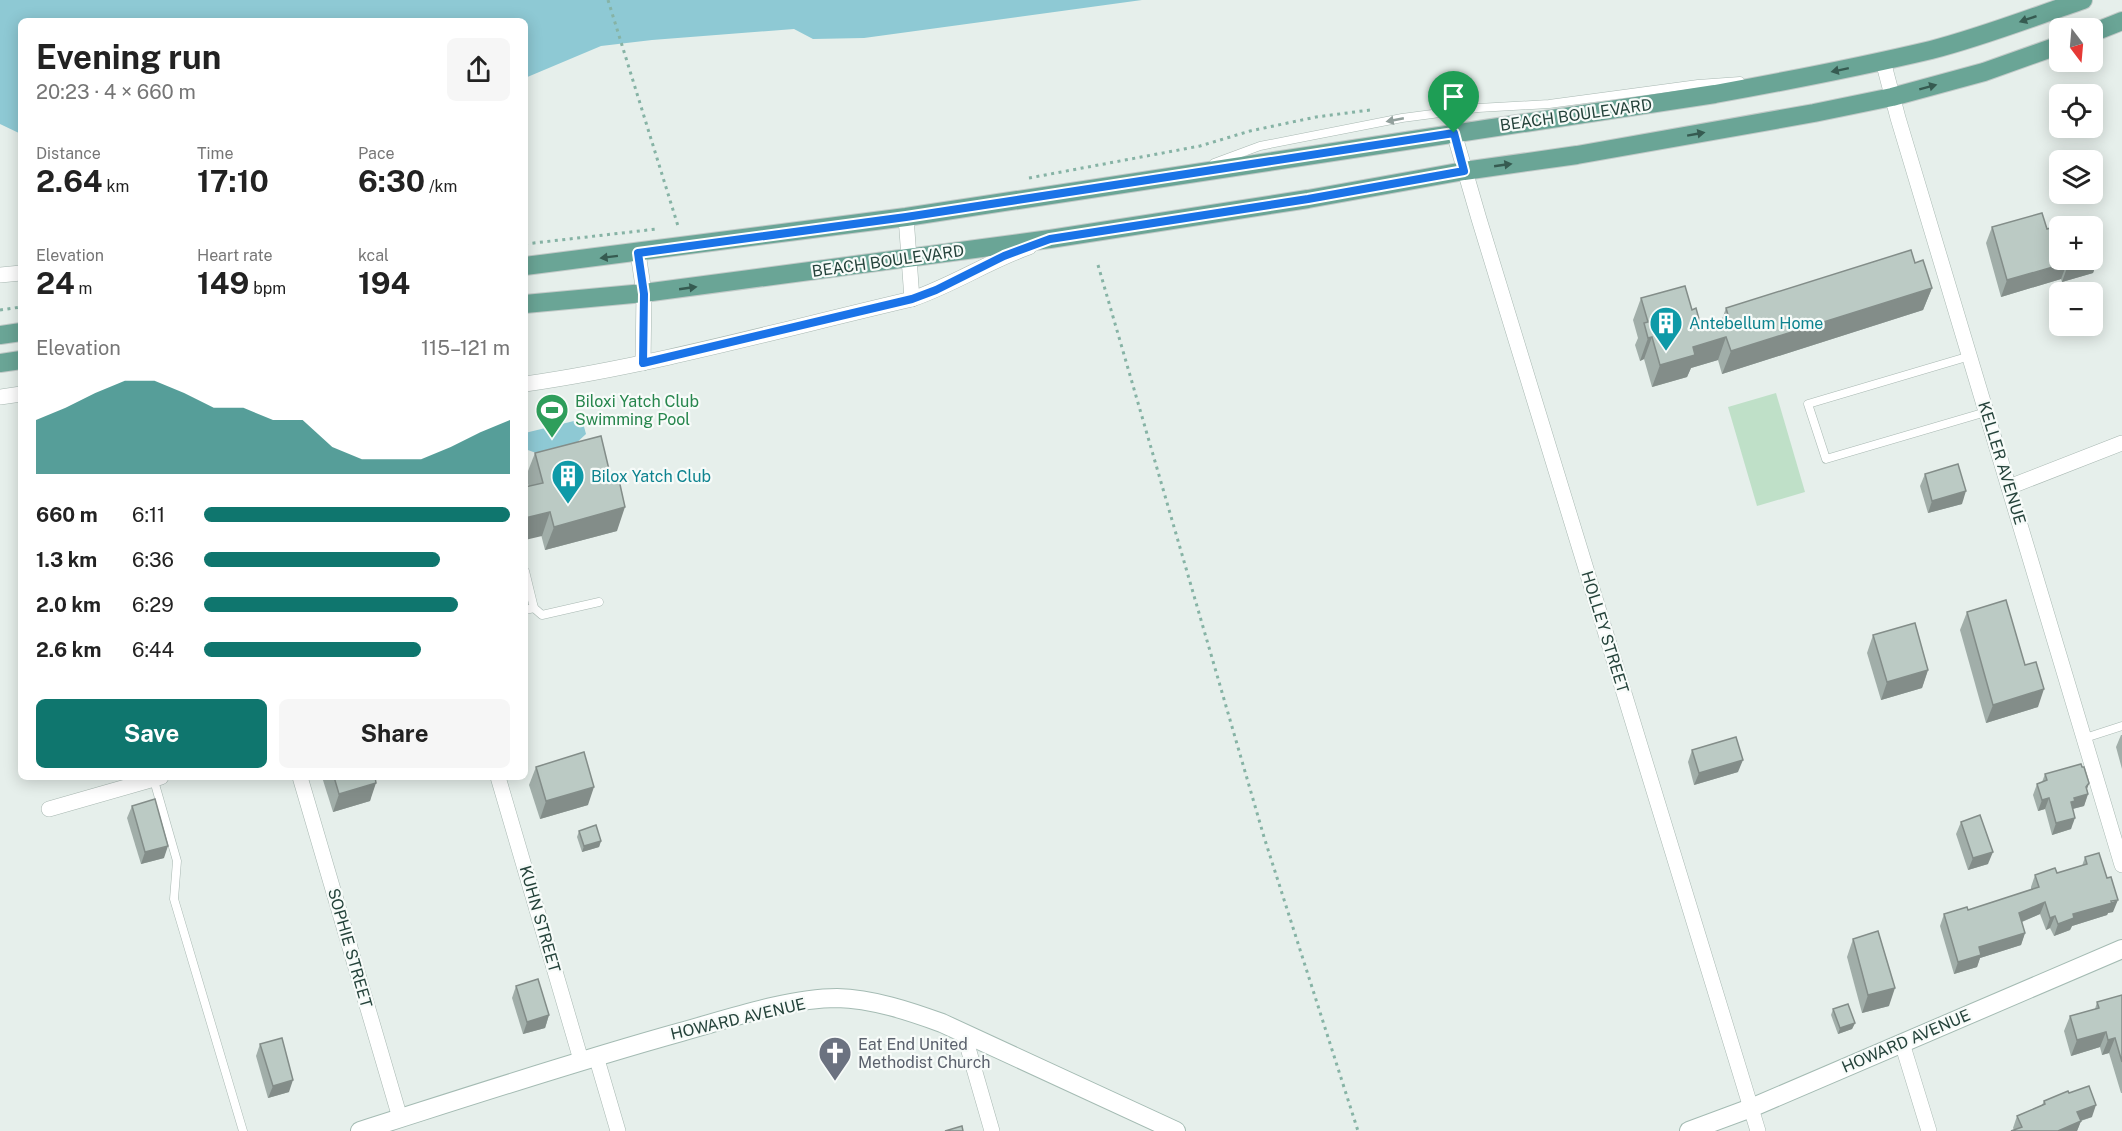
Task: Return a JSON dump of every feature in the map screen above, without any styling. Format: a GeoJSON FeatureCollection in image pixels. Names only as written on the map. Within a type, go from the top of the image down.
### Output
{"type":"FeatureCollection","features":[{"type":"Feature","properties":{"kind":"main road","name":"BEACH BOULEVARD"},"geometry":{"type":"LineString","coordinates":[[528,266],[906,217],[1454,133],[1607,112],[1807,77],[1943,46],[2083,0]]}},
{"type":"Feature","properties":{"kind":"main road"},"geometry":{"type":"LineString","coordinates":[[2103,29],[2122,21]]}},
{"type":"Feature","properties":{"kind":"main road","name":"BEACH BOULEVARD"},"geometry":{"type":"LineString","coordinates":[[528,304],[644,294],[1050,239],[1588,153],[1892,97],[1984,72],[2049,49]]}},
{"type":"Feature","properties":{"kind":"main road"},"geometry":{"type":"LineString","coordinates":[[0,335],[18,332]]}},
{"type":"Feature","properties":{"kind":"main road"},"geometry":{"type":"LineString","coordinates":[[0,363],[18,360]]}},
{"type":"Feature","properties":{"kind":"main road","name":"HOWARD AVENUE"},"geometry":{"type":"LineString","coordinates":[[1689,1131],[1751,1108],[2122,949]]}},
{"type":"Feature","properties":{"kind":"main road","name":"HOWARD AVENUE"},"geometry":{"type":"LineString","coordinates":[[360,1131],[589,1058],[785,1005],[837,998],[883,1005],[942,1023],[1176,1131]]}},
{"type":"Feature","properties":{"kind":"street","name":"KELLER AVENUE"},"geometry":{"type":"LineString","coordinates":[[1883,60],[1892,97],[2122,865]]}},
{"type":"Feature","properties":{"kind":"street","name":"HOLLEY STREET"},"geometry":{"type":"LineString","coordinates":[[1454,133],[1758,1131]]}},
{"type":"Feature","properties":{"kind":"street"},"geometry":{"type":"LineString","coordinates":[[906,217],[912,299]]}},
{"type":"Feature","properties":{"kind":"street"},"geometry":{"type":"LineString","coordinates":[[528,384],[643,363],[912,299],[936,290],[1004,256],[1050,239]]}},
{"type":"Feature","properties":{"kind":"street"},"geometry":{"type":"LineString","coordinates":[[638,253],[644,294],[643,363]]}},
{"type":"Feature","properties":{"kind":"street"},"geometry":{"type":"LineString","coordinates":[[0,275],[18,273]]}},
{"type":"Feature","properties":{"kind":"street"},"geometry":{"type":"LineString","coordinates":[[0,398],[18,395]]}},
{"type":"Feature","properties":{"kind":"street"},"geometry":{"type":"LineString","coordinates":[[2009,487],[2122,443]]}},
{"type":"Feature","properties":{"kind":"street"},"geometry":{"type":"LineString","coordinates":[[49,809],[149,780]]}},
{"type":"Feature","properties":{"kind":"street","name":"SOPHIE STREET"},"geometry":{"type":"LineString","coordinates":[[301,780],[400,1118]]}},
{"type":"Feature","properties":{"kind":"street","name":"KUHN STREET"},"geometry":{"type":"LineString","coordinates":[[499,780],[589,1058],[618,1131]]}},
{"type":"Feature","properties":{"kind":"street"},"geometry":{"type":"LineString","coordinates":[[964,1034],[992,1131]]}},
{"type":"Feature","properties":{"kind":"street"},"geometry":{"type":"LineString","coordinates":[[1902,1043],[1929,1131]]}},
{"type":"Feature","properties":{"kind":"lane"},"geometry":{"type":"LineString","coordinates":[[1187,175],[1260,146],[1402,118],[1478,108],[1549,104],[1698,84],[1807,77]]}},
{"type":"Feature","properties":{"kind":"lane"},"geometry":{"type":"LineString","coordinates":[[1970,356],[1808,405],[1826,459],[1986,412]]}},
{"type":"Feature","properties":{"kind":"lane"},"geometry":{"type":"LineString","coordinates":[[528,583],[534,608],[542,615],[599,602]]}},
{"type":"Feature","properties":{"kind":"lane"},"geometry":{"type":"LineString","coordinates":[[528,609],[534,608]]}},
{"type":"Feature","properties":{"kind":"lane"},"geometry":{"type":"LineString","coordinates":[[2085,738],[2122,726]]}},
{"type":"Feature","properties":{"kind":"lane"},"geometry":{"type":"LineString","coordinates":[[157,780],[177,861],[174,899],[243,1131]]}},
{"type":"Feature","properties":{"kind":"path"},"geometry":{"type":"LineString","coordinates":[[608,0],[678,226]]}},
{"type":"Feature","properties":{"kind":"path"},"geometry":{"type":"LineString","coordinates":[[1098,265],[1264,837],[1359,1131]]}},
{"type":"Feature","properties":{"kind":"path"},"geometry":{"type":"LineString","coordinates":[[0,310],[18,307]]}},
{"type":"Feature","properties":{"kind":"green space"},"geometry":{"type":"Polygon","coordinates":[[[1776,393],[1805,492],[1757,506],[1728,407],[1776,393]]]}},
{"type":"Feature","properties":{"kind":"water"},"geometry":{"type":"Polygon","coordinates":[[[0,0],[1142,0],[864,38],[813,39],[794,29],[601,46],[528,77],[528,18],[18,18],[18,133],[0,124],[0,0]]]}},
{"type":"Feature","properties":{"kind":"water","name":"Biloxi Yatch Club Swimming Pool"},"geometry":{"type":"Polygon","coordinates":[[[582,419],[586,434],[573,446],[539,454],[528,450],[528,432],[582,419]]]}},
{"type":"Feature","properties":{"kind":"building"},"geometry":{"type":"Polygon","coordinates":[[[2042,213],[2047,229],[2049,228],[2049,268],[2007,280],[1992,227],[2042,213]]]}},
{"type":"Feature","properties":{"kind":"building"},"geometry":{"type":"Polygon","coordinates":[[[1911,250],[1915,263],[1923,260],[1932,288],[1731,351],[1726,337],[1693,347],[1695,355],[1660,365],[1652,337],[1648,338],[1644,323],[1648,322],[1641,298],[1685,286],[1692,310],[1696,308],[1702,330],[1730,322],[1726,308],[1911,250]]]}},
{"type":"Feature","properties":{"kind":"building"},"geometry":{"type":"Polygon","coordinates":[[[601,436],[612,482],[619,480],[625,507],[554,527],[550,512],[528,517],[528,486],[543,483],[535,453],[601,436]]]}},
{"type":"Feature","properties":{"kind":"building"},"geometry":{"type":"Polygon","coordinates":[[[1958,464],[1966,491],[1932,501],[1925,474],[1958,464]]]}},
{"type":"Feature","properties":{"kind":"building"},"geometry":{"type":"Polygon","coordinates":[[[2006,600],[2025,665],[2036,662],[2044,689],[1993,705],[1967,612],[2006,600]]]}},
{"type":"Feature","properties":{"kind":"building"},"geometry":{"type":"Polygon","coordinates":[[[1915,623],[1928,670],[1887,682],[1873,635],[1915,623]]]}},
{"type":"Feature","properties":{"kind":"building"},"geometry":{"type":"Polygon","coordinates":[[[1736,737],[1743,760],[1699,773],[1692,750],[1736,737]]]}},
{"type":"Feature","properties":{"kind":"building"},"geometry":{"type":"Polygon","coordinates":[[[584,752],[594,787],[546,801],[536,767],[584,752]]]}},
{"type":"Feature","properties":{"kind":"building"},"geometry":{"type":"Polygon","coordinates":[[[2081,764],[2089,783],[2086,787],[2088,794],[2074,798],[2075,801],[2071,802],[2075,818],[2056,823],[2049,798],[2042,800],[2037,784],[2047,780],[2045,774],[2081,764]]]}},
{"type":"Feature","properties":{"kind":"building"},"geometry":{"type":"Polygon","coordinates":[[[335,780],[376,780],[376,783],[339,794],[335,780]]]}},
{"type":"Feature","properties":{"kind":"building"},"geometry":{"type":"Polygon","coordinates":[[[155,799],[168,846],[145,852],[132,806],[155,799]]]}},
{"type":"Feature","properties":{"kind":"building"},"geometry":{"type":"Polygon","coordinates":[[[1980,815],[1993,852],[1973,858],[1961,822],[1980,815]]]}},
{"type":"Feature","properties":{"kind":"building"},"geometry":{"type":"Polygon","coordinates":[[[596,825],[601,841],[584,846],[579,831],[596,825]]]}},
{"type":"Feature","properties":{"kind":"building"},"geometry":{"type":"Polygon","coordinates":[[[2099,853],[2107,878],[2111,877],[2118,900],[2073,914],[2074,918],[2058,924],[2055,916],[2050,918],[2045,902],[2019,913],[2025,933],[1979,947],[1981,955],[1958,962],[1944,914],[1967,907],[1968,910],[2039,887],[2035,875],[2055,868],[2057,873],[2087,864],[2085,857],[2099,853]]]}},
{"type":"Feature","properties":{"kind":"building"},"geometry":{"type":"Polygon","coordinates":[[[1878,931],[1895,988],[1868,995],[1853,939],[1878,931]]]}},
{"type":"Feature","properties":{"kind":"building"},"geometry":{"type":"Polygon","coordinates":[[[538,979],[549,1015],[527,1022],[516,986],[538,979]]]}},
{"type":"Feature","properties":{"kind":"building"},"geometry":{"type":"Polygon","coordinates":[[[2122,995],[2122,1062],[2115,1038],[2108,1040],[2106,1032],[2077,1040],[2070,1016],[2099,1008],[2097,1002],[2122,995]]]}},
{"type":"Feature","properties":{"kind":"building"},"geometry":{"type":"Polygon","coordinates":[[[1848,1004],[1855,1023],[1840,1028],[1833,1009],[1848,1004]]]}},
{"type":"Feature","properties":{"kind":"building"},"geometry":{"type":"Polygon","coordinates":[[[282,1038],[293,1080],[273,1086],[260,1044],[282,1038]]]}},
{"type":"Feature","properties":{"kind":"building"},"geometry":{"type":"Polygon","coordinates":[[[2089,1086],[2096,1105],[2077,1112],[2081,1121],[2058,1131],[2011,1131],[2022,1127],[2017,1116],[2068,1091],[2069,1093],[2089,1086]]]}},
{"type":"Feature","properties":{"kind":"building"},"geometry":{"type":"Polygon","coordinates":[[[962,1126],[963,1131],[945,1131],[962,1126]]]}},
{"type":"Feature","properties":{"kind":"place","name":"Antebellum Home"},"geometry":{"type":"Point","coordinates":[1666,352]}},
{"type":"Feature","properties":{"kind":"place","name":"Biloxi Yatch Club Swimming Pool"},"geometry":{"type":"Point","coordinates":[552,439]}},
{"type":"Feature","properties":{"kind":"place","name":"Bilox Yatch Club"},"geometry":{"type":"Point","coordinates":[568,505]}},
{"type":"Feature","properties":{"kind":"place","name":"Eat End United Methodist Church"},"geometry":{"type":"Point","coordinates":[835,1082]}},
{"type":"Feature","properties":{"kind":"route"},"geometry":{"type":"LineString","coordinates":[[1454,133],[1464,171],[1308,199],[1050,239],[1004,256],[936,290],[912,299],[643,363],[644,294],[638,253],[906,217],[1454,133]]}}]}
